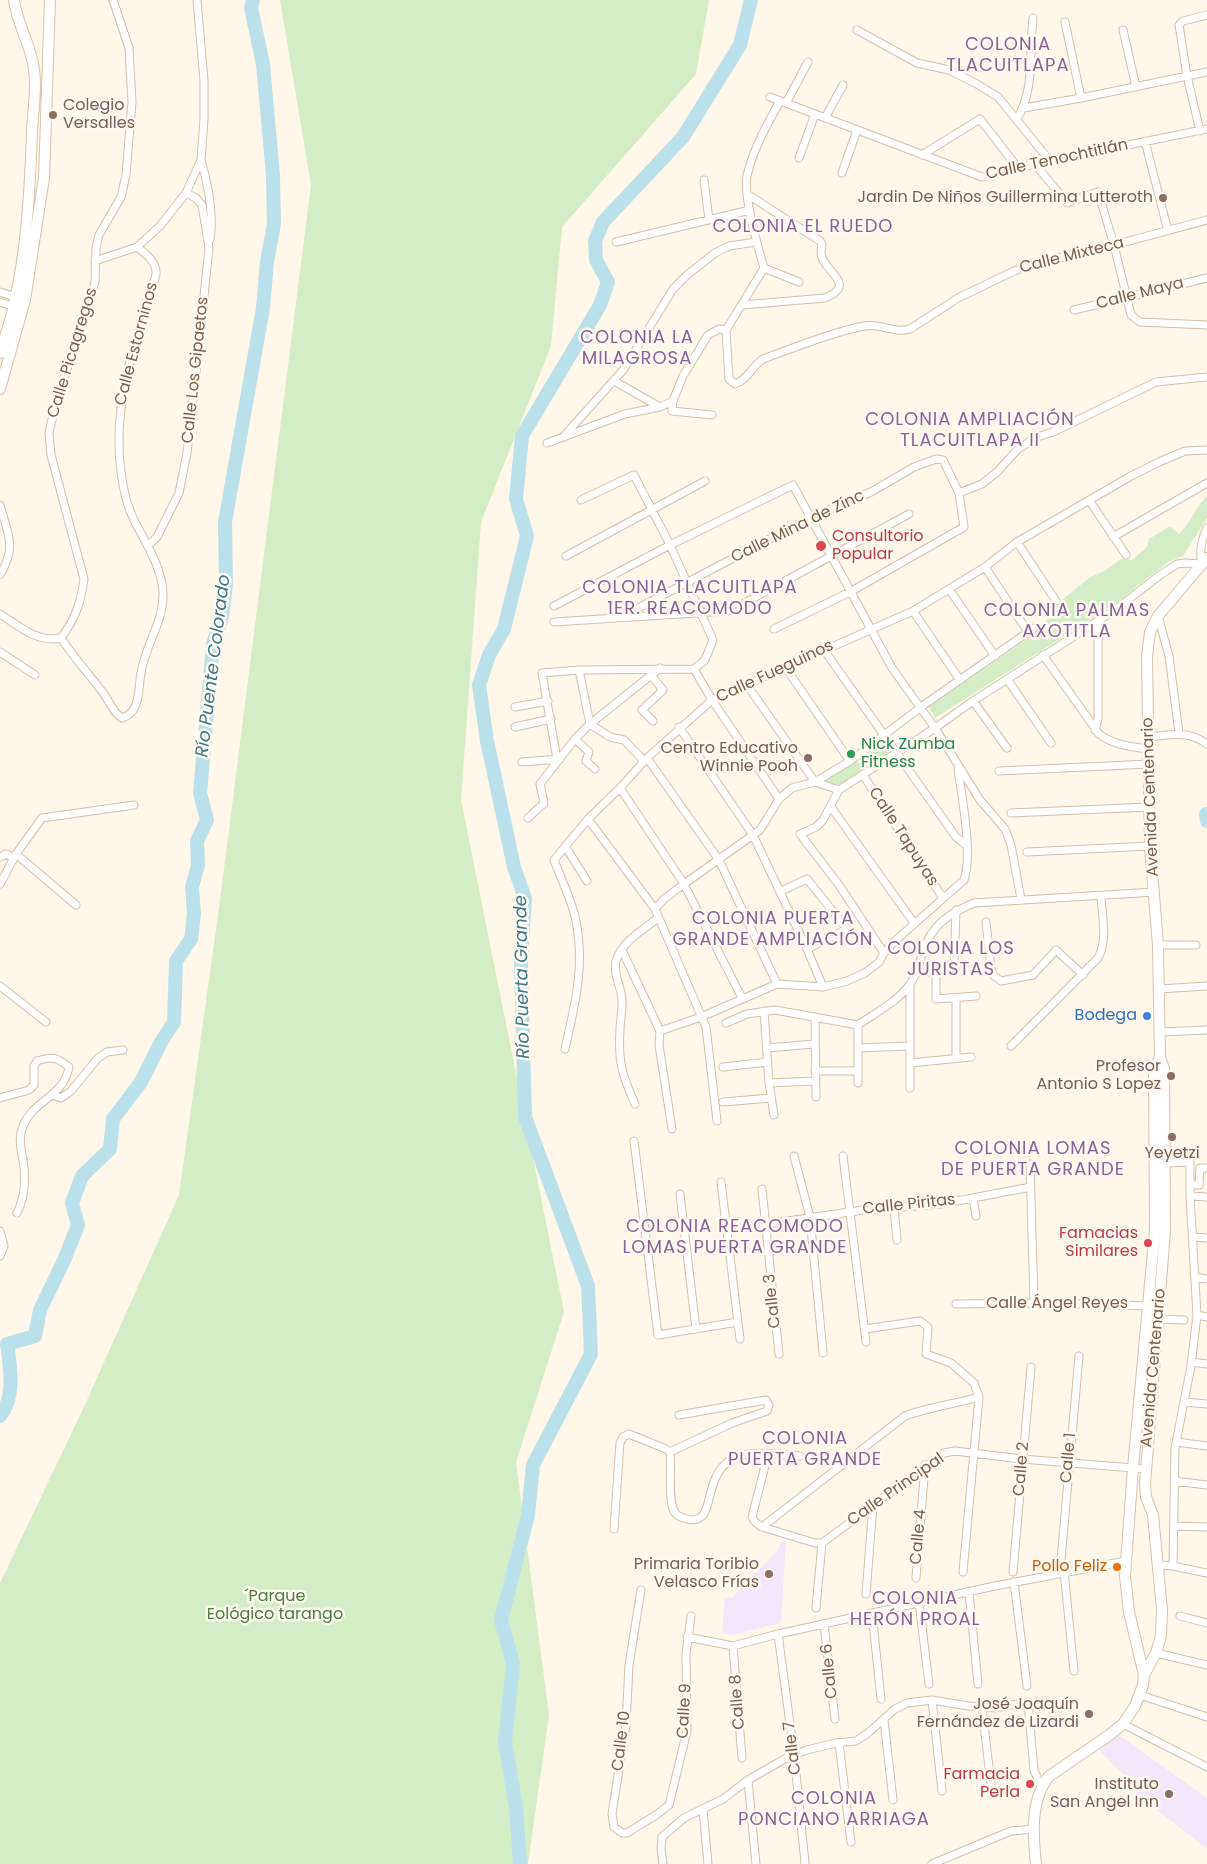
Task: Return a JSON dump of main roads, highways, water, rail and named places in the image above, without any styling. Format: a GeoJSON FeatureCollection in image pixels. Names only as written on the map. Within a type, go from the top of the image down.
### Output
{"type":"FeatureCollection","features":[{"type":"Feature","properties":{"kind":"main road"},"geometry":{"type":"LineString","coordinates":[[0,353],[19,303],[31,176],[34,72],[31,50],[15,9],[14,0]]}},
{"type":"Feature","properties":{"kind":"main road"},"geometry":{"type":"LineString","coordinates":[[0,389],[44,178],[50,45],[50,0]]}},
{"type":"Feature","properties":{"kind":"main road"},"geometry":{"type":"LineString","coordinates":[[31,50],[41,52],[50,45]]}},
{"type":"Feature","properties":{"kind":"main road","name":"Avenida Centenario"},"geometry":{"type":"LineString","coordinates":[[1036,1864],[1034,1831],[1037,1797],[1041,1786],[1057,1770],[1123,1724],[1140,1695],[1144,1675],[1156,1653],[1162,1625],[1159,1565],[1153,1516],[1146,1497],[1146,1469],[1166,1231],[1164,1069],[1160,1057],[1158,945],[1150,846],[1147,656],[1150,632],[1158,616],[1204,561]]}},
{"type":"Feature","properties":{"kind":"main road","name":"Avenida Centenario"},"geometry":{"type":"LineString","coordinates":[[1144,1675],[1126,1594],[1126,1561],[1156,1221],[1154,1070],[1160,1057]]}},
{"type":"Feature","properties":{"kind":"main road"},"geometry":{"type":"LineString","coordinates":[[1132,1496],[1146,1497]]}},
{"type":"Feature","properties":{"kind":"waterway","name":"Río Puente Colorado"},"geometry":{"type":"LineString","coordinates":[[0,1416],[8,1400],[11,1381],[7,1344],[35,1336],[40,1310],[65,1258],[78,1225],[72,1203],[82,1176],[110,1149],[113,1119],[141,1082],[161,1042],[174,1022],[176,961],[191,939],[194,914],[192,887],[198,865],[197,841],[207,820],[200,793],[213,644],[222,617],[226,584],[225,522],[263,308],[267,262],[274,224],[273,176],[263,64],[251,8],[253,0]]}},
{"type":"Feature","properties":{"kind":"waterway","name":"Río Puerta Grande"},"geometry":{"type":"LineString","coordinates":[[520,1864],[516,1807],[505,1742],[513,1664],[501,1620],[528,1515],[533,1465],[591,1354],[588,1286],[525,1117],[521,961],[525,898],[514,867],[487,741],[479,685],[489,655],[504,629],[527,536],[516,499],[522,436],[600,305],[608,282],[596,260],[595,241],[603,222],[683,137],[740,45],[751,0]]}},
{"type":"Feature","properties":{"kind":"waterway"},"geometry":{"type":"LineString","coordinates":[[1206,814],[1207,821]]}},
{"type":"Feature","properties":{"kind":"place","name":"Colegio Versalles"},"geometry":{"type":"Point","coordinates":[53,115]}},
{"type":"Feature","properties":{"kind":"place","name":"Jardin De Niños Guillermina Lutteroth"},"geometry":{"type":"Point","coordinates":[1163,198]}},
{"type":"Feature","properties":{"kind":"place","name":"Consultorio Popular"},"geometry":{"type":"Point","coordinates":[821,546]}},
{"type":"Feature","properties":{"kind":"place","name":"Nick Zumba Fitness"},"geometry":{"type":"Point","coordinates":[851,754]}},
{"type":"Feature","properties":{"kind":"place","name":"Centro Educativo Winnie Pooh"},"geometry":{"type":"Point","coordinates":[808,758]}},
{"type":"Feature","properties":{"kind":"place","name":"Bodega"},"geometry":{"type":"Point","coordinates":[1147,1016]}},
{"type":"Feature","properties":{"kind":"place","name":"Profesor Antonio S Lopez"},"geometry":{"type":"Point","coordinates":[1171,1076]}},
{"type":"Feature","properties":{"kind":"place","name":"Yeyetzi"},"geometry":{"type":"Point","coordinates":[1172,1137]}},
{"type":"Feature","properties":{"kind":"place","name":"Famacias Similares"},"geometry":{"type":"Point","coordinates":[1148,1243]}},
{"type":"Feature","properties":{"kind":"place","name":"Pollo Feliz"},"geometry":{"type":"Point","coordinates":[1117,1567]}},
{"type":"Feature","properties":{"kind":"place","name":"Primaria Toribio Velasco Frías"},"geometry":{"type":"Point","coordinates":[769,1574]}},
{"type":"Feature","properties":{"kind":"place","name":"José Joaquín Fernández de Lizardi"},"geometry":{"type":"Point","coordinates":[1089,1714]}},
{"type":"Feature","properties":{"kind":"place","name":"Farmacia Perla"},"geometry":{"type":"Point","coordinates":[1030,1784]}},
{"type":"Feature","properties":{"kind":"place","name":"Instituto San Angel Inn"},"geometry":{"type":"Point","coordinates":[1169,1794]}},
{"type":"Feature","properties":{"kind":"district","name":"COLONIA TLACUITLAPA"},"geometry":{"type":"Point","coordinates":[1008,55]}},
{"type":"Feature","properties":{"kind":"district","name":"COLONIA EL RUEDO"},"geometry":{"type":"Point","coordinates":[803,227]}},
{"type":"Feature","properties":{"kind":"district","name":"COLONIA LA MILAGROSA"},"geometry":{"type":"Point","coordinates":[637,348]}},
{"type":"Feature","properties":{"kind":"district","name":"COLONIA AMPLIACIÓN TLACUITLAPA II"},"geometry":{"type":"Point","coordinates":[970,430]}},
{"type":"Feature","properties":{"kind":"district","name":"COLONIA TLACUITLAPA 1ER. REACOMODO"},"geometry":{"type":"Point","coordinates":[690,598]}},
{"type":"Feature","properties":{"kind":"district","name":"COLONIA PALMAS AXOTITLA"},"geometry":{"type":"Point","coordinates":[1067,621]}},
{"type":"Feature","properties":{"kind":"district","name":"COLONIA PUERTA GRANDE AMPLIACIÓN"},"geometry":{"type":"Point","coordinates":[773,930]}},
{"type":"Feature","properties":{"kind":"district","name":"COLONIA LOS JURISTAS"},"geometry":{"type":"Point","coordinates":[951,960]}},
{"type":"Feature","properties":{"kind":"district","name":"COLONIA LOMAS DE PUERTA GRANDE"},"geometry":{"type":"Point","coordinates":[1033,1159]}},
{"type":"Feature","properties":{"kind":"district","name":"COLONIA REACOMODO LOMAS PUERTA GRANDE"},"geometry":{"type":"Point","coordinates":[735,1237]}},
{"type":"Feature","properties":{"kind":"district","name":"COLONIA PUERTA GRANDE"},"geometry":{"type":"Point","coordinates":[805,1449]}},
{"type":"Feature","properties":{"kind":"district","name":"COLONIA HERÓN PROAL"},"geometry":{"type":"Point","coordinates":[915,1609]}},
{"type":"Feature","properties":{"kind":"district","name":"COLONIA PONCIANO ARRIAGA"},"geometry":{"type":"Point","coordinates":[834,1809]}},
{"type":"Feature","properties":{"kind":"park label","name":"´Parque Eológico tarango"},"geometry":{"type":"Point","coordinates":[275,1606]}}]}
